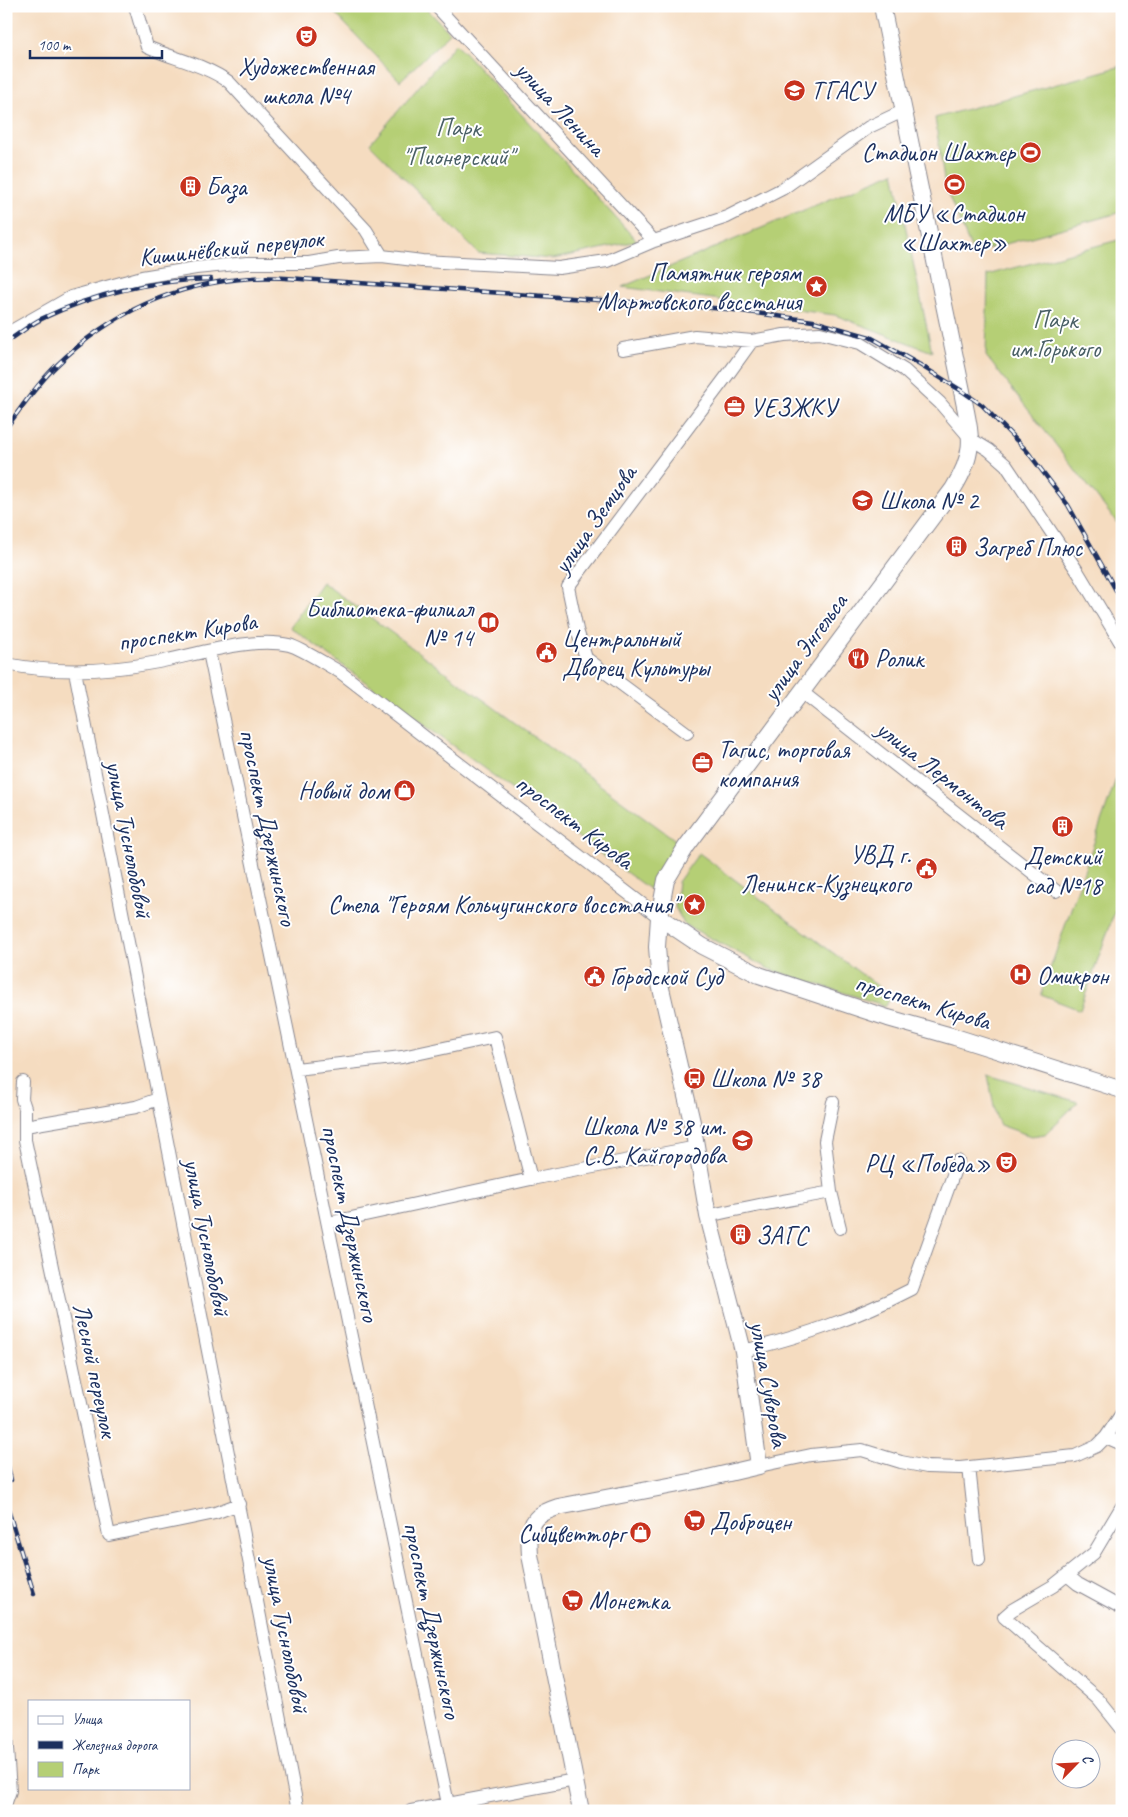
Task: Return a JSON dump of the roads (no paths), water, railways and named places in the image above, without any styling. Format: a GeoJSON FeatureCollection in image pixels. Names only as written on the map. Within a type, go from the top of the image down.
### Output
{"type":"FeatureCollection","features":[{"type":"Feature","properties":{"kind":"main road"},"geometry":{"type":"LineString","coordinates":[[882,6],[941,284],[971,439]]}},
{"type":"Feature","properties":{"kind":"main road","name":"улица Энгельса"},"geometry":{"type":"LineString","coordinates":[[666,880],[686,847],[953,489],[964,471],[969,456],[971,439]]}},
{"type":"Feature","properties":{"kind":"main road","name":"улица Суворова"},"geometry":{"type":"LineString","coordinates":[[581,1811],[530,1555],[529,1535],[538,1516],[558,1506],[695,1481],[759,1466],[743,1351],[708,1216],[697,1147],[660,984],[657,947],[659,916],[666,880]]}},
{"type":"Feature","properties":{"kind":"main road","name":"проспект Кирова"},"geometry":{"type":"LineString","coordinates":[[659,916],[702,946],[759,975],[888,1018],[1122,1090]]}},
{"type":"Feature","properties":{"kind":"street"},"geometry":{"type":"LineString","coordinates":[[135,6],[147,47],[168,57],[218,74],[229,82],[366,230],[382,256]]}},
{"type":"Feature","properties":{"kind":"street","name":"улица Ленина"},"geometry":{"type":"LineString","coordinates":[[436,6],[654,241]]}},
{"type":"Feature","properties":{"kind":"street","name":"Кишинёвский переулок"},"geometry":{"type":"LineString","coordinates":[[6,334],[71,297],[142,277],[196,268],[247,263],[309,263],[338,258],[382,256],[559,268],[607,261],[654,241],[727,217],[782,189],[856,136],[903,110]]}},
{"type":"Feature","properties":{"kind":"street"},"geometry":{"type":"LineString","coordinates":[[622,349],[695,336],[752,341],[784,334],[820,333],[860,343],[904,370],[940,403],[971,439],[989,450],[1006,465],[1078,572],[1122,645]]}},
{"type":"Feature","properties":{"kind":"street","name":"улица Земцова"},"geometry":{"type":"LineString","coordinates":[[687,733],[586,658],[577,630],[568,587],[752,341]]}},
{"type":"Feature","properties":{"kind":"street","name":"проспект Кирова"},"geometry":{"type":"LineString","coordinates":[[6,664],[37,670],[75,671],[128,667],[255,642],[290,645],[340,672],[659,916]]}},
{"type":"Feature","properties":{"kind":"street","name":"проспект Дзержинского"},"geometry":{"type":"LineString","coordinates":[[209,652],[448,1804]]}},
{"type":"Feature","properties":{"kind":"street","name":"улица Туснолобовой"},"geometry":{"type":"LineString","coordinates":[[75,671],[298,1811]]}},
{"type":"Feature","properties":{"kind":"street","name":"улица Лермонтова"},"geometry":{"type":"LineString","coordinates":[[802,692],[1056,891]]}},
{"type":"Feature","properties":{"kind":"street"},"geometry":{"type":"LineString","coordinates":[[296,1069],[402,1056],[495,1037],[530,1179]]}},
{"type":"Feature","properties":{"kind":"street","name":"Лесной переулок"},"geometry":{"type":"LineString","coordinates":[[23,1082],[22,1100],[25,1108],[25,1140],[109,1535],[216,1513],[239,1504]]}},
{"type":"Feature","properties":{"kind":"street"},"geometry":{"type":"LineString","coordinates":[[25,1126],[136,1107],[158,1099]]}},
{"type":"Feature","properties":{"kind":"street"},"geometry":{"type":"LineString","coordinates":[[833,1102],[825,1142],[831,1192],[840,1228]]}},
{"type":"Feature","properties":{"kind":"street"},"geometry":{"type":"LineString","coordinates":[[328,1224],[530,1179],[697,1147]]}},
{"type":"Feature","properties":{"kind":"street"},"geometry":{"type":"LineString","coordinates":[[743,1351],[788,1340],[837,1324],[878,1307],[912,1289],[958,1161]]}},
{"type":"Feature","properties":{"kind":"street"},"geometry":{"type":"LineString","coordinates":[[708,1216],[745,1207],[831,1192]]}},
{"type":"Feature","properties":{"kind":"street"},"geometry":{"type":"LineString","coordinates":[[759,1466],[811,1455],[862,1450],[927,1467],[969,1467],[1075,1456],[1097,1446],[1106,1437],[1122,1413]]}},
{"type":"Feature","properties":{"kind":"street"},"geometry":{"type":"LineString","coordinates":[[1106,1437],[1122,1444]]}},
{"type":"Feature","properties":{"kind":"street"},"geometry":{"type":"LineString","coordinates":[[969,1467],[979,1559]]}},
{"type":"Feature","properties":{"kind":"street"},"geometry":{"type":"LineString","coordinates":[[1122,1506],[1094,1553],[1053,1586],[1012,1610],[1004,1617],[1098,1699],[1122,1728]]}},
{"type":"Feature","properties":{"kind":"street"},"geometry":{"type":"LineString","coordinates":[[1067,1575],[1078,1584],[1122,1608]]}},
{"type":"Feature","properties":{"kind":"street"},"geometry":{"type":"LineString","coordinates":[[6,1734],[8,1795]]}},
{"type":"Feature","properties":{"kind":"street"},"geometry":{"type":"LineString","coordinates":[[410,1811],[574,1780]]}},
{"type":"Feature","properties":{"kind":"railway"},"geometry":{"type":"LineString","coordinates":[[6,428],[49,373],[77,347],[99,331],[122,316],[146,304],[197,286],[224,281],[268,277],[316,280],[727,309],[813,321],[870,337],[920,365],[982,405],[1027,451],[1068,505],[1122,601]]}},
{"type":"Feature","properties":{"kind":"railway"},"geometry":{"type":"LineString","coordinates":[[6,342],[41,319],[82,302],[124,290],[167,282],[211,279]]}},
{"type":"Feature","properties":{"kind":"railway"},"geometry":{"type":"LineString","coordinates":[[6,1458],[11,1480]]}},
{"type":"Feature","properties":{"kind":"railway"},"geometry":{"type":"LineString","coordinates":[[6,1503],[34,1594]]}},
{"type":"Feature","properties":{"kind":"place","name":"Художественная школа №4"},"geometry":{"type":"Point","coordinates":[306,37]}},
{"type":"Feature","properties":{"kind":"place","name":"ТГАСУ"},"geometry":{"type":"Point","coordinates":[795,90]}},
{"type":"Feature","properties":{"kind":"place","name":"Стадион Шахтер"},"geometry":{"type":"Point","coordinates":[1031,152]}},
{"type":"Feature","properties":{"kind":"place","name":"МБУ «Стадион «Шахтер»"},"geometry":{"type":"Point","coordinates":[954,184]}},
{"type":"Feature","properties":{"kind":"place","name":"База"},"geometry":{"type":"Point","coordinates":[190,186]}},
{"type":"Feature","properties":{"kind":"place","name":"Памятник героям Мартовского восстания"},"geometry":{"type":"Point","coordinates":[817,286]}},
{"type":"Feature","properties":{"kind":"place","name":"УЕЗЖКУ"},"geometry":{"type":"Point","coordinates":[734,407]}},
{"type":"Feature","properties":{"kind":"place","name":"Школа № 2"},"geometry":{"type":"Point","coordinates":[863,500]}},
{"type":"Feature","properties":{"kind":"place","name":"Загреб Плюс"},"geometry":{"type":"Point","coordinates":[957,547]}},
{"type":"Feature","properties":{"kind":"place","name":"Библиотека-филиал № 14"},"geometry":{"type":"Point","coordinates":[489,622]}},
{"type":"Feature","properties":{"kind":"place","name":"Центральный Дворец Культуры"},"geometry":{"type":"Point","coordinates":[546,652]}},
{"type":"Feature","properties":{"kind":"place","name":"Ролик"},"geometry":{"type":"Point","coordinates":[859,658]}},
{"type":"Feature","properties":{"kind":"place","name":"Тагис, торговая компания"},"geometry":{"type":"Point","coordinates":[702,763]}},
{"type":"Feature","properties":{"kind":"place","name":"Новый дом"},"geometry":{"type":"Point","coordinates":[405,790]}},
{"type":"Feature","properties":{"kind":"place","name":"Детский сад №18"},"geometry":{"type":"Point","coordinates":[1063,827]}},
{"type":"Feature","properties":{"kind":"place","name":"УВД г. Ленинск-Кузнецкого"},"geometry":{"type":"Point","coordinates":[927,868]}},
{"type":"Feature","properties":{"kind":"place","name":"Стела \"Героям Кольчугинского восстания\""},"geometry":{"type":"Point","coordinates":[694,904]}},
{"type":"Feature","properties":{"kind":"place","name":"Омикрон"},"geometry":{"type":"Point","coordinates":[1021,975]}},
{"type":"Feature","properties":{"kind":"place","name":"Городской Суд"},"geometry":{"type":"Point","coordinates":[594,976]}},
{"type":"Feature","properties":{"kind":"place","name":"Школа № 38"},"geometry":{"type":"Point","coordinates":[694,1078]}},
{"type":"Feature","properties":{"kind":"place","name":"Школа № 38 им. С.В. Кайгородова"},"geometry":{"type":"Point","coordinates":[742,1140]}},
{"type":"Feature","properties":{"kind":"place","name":"РЦ «Победа»"},"geometry":{"type":"Point","coordinates":[1007,1163]}},
{"type":"Feature","properties":{"kind":"place","name":"ЗАГС"},"geometry":{"type":"Point","coordinates":[740,1235]}},
{"type":"Feature","properties":{"kind":"place","name":"Доброцен"},"geometry":{"type":"Point","coordinates":[694,1521]}},
{"type":"Feature","properties":{"kind":"place","name":"Сибцветторг"},"geometry":{"type":"Point","coordinates":[641,1533]}},
{"type":"Feature","properties":{"kind":"place","name":"Монетка"},"geometry":{"type":"Point","coordinates":[573,1600]}},
{"type":"Feature","properties":{"kind":"park label","name":"Парк \"Пионерский\""},"geometry":{"type":"Point","coordinates":[458,142]}},
{"type":"Feature","properties":{"kind":"park label","name":"Парк им.Горького"},"geometry":{"type":"Point","coordinates":[1055,334]}}]}
